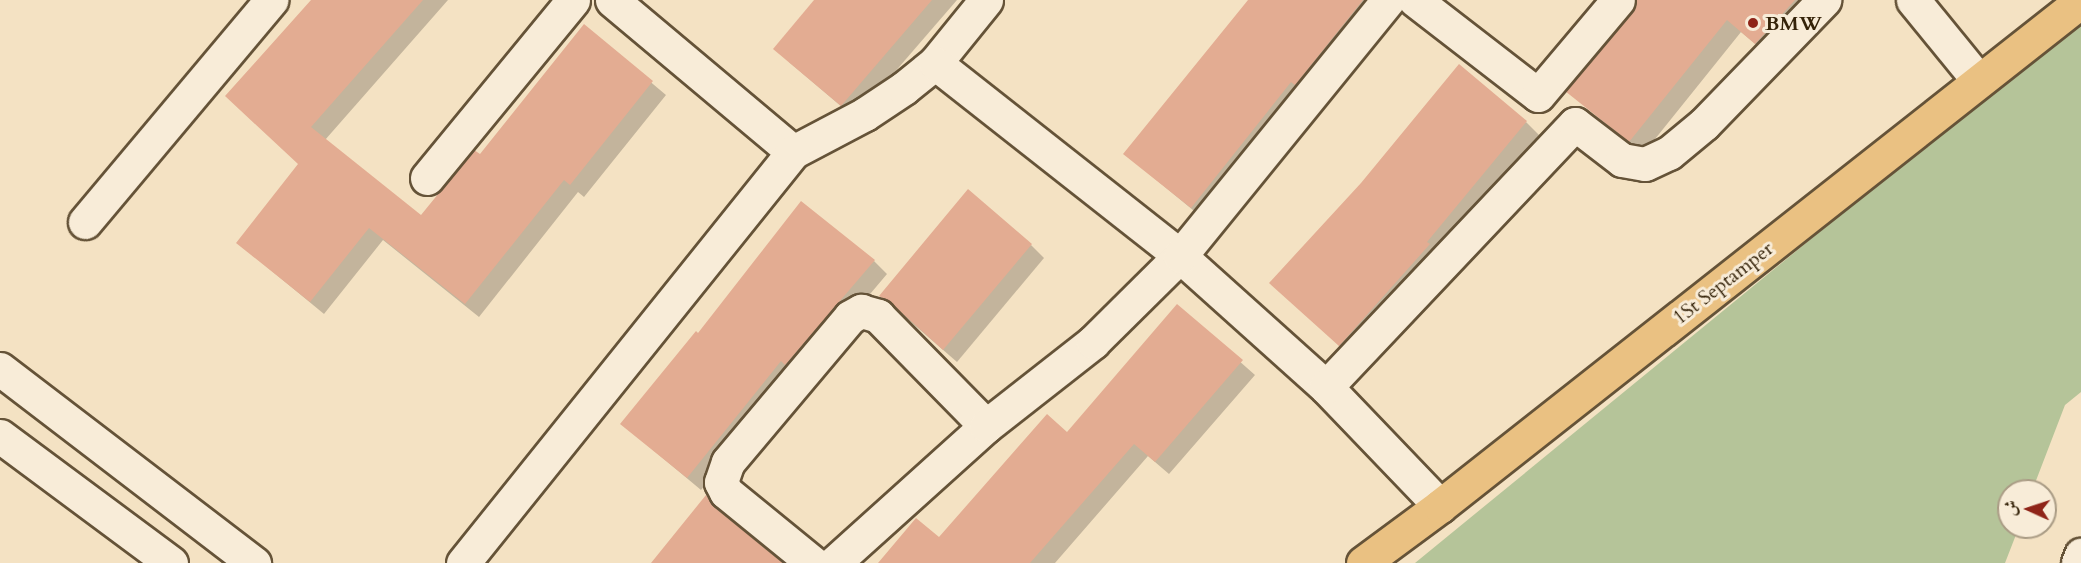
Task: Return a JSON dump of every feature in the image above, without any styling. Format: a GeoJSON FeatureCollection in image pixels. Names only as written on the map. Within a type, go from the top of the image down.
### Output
{"type":"FeatureCollection","features":[{"type":"Feature","properties":{"kind":"main road","name":"1St Septamper"},"geometry":{"type":"LineString","coordinates":[[1363,563],[1440,506],[2081,1]]}},
{"type":"Feature","properties":{"kind":"street"},"geometry":{"type":"LineString","coordinates":[[85,222],[272,0]]}},
{"type":"Feature","properties":{"kind":"street"},"geometry":{"type":"LineString","coordinates":[[427,178],[573,0]]}},
{"type":"Feature","properties":{"kind":"street"},"geometry":{"type":"LineString","coordinates":[[612,0],[793,152]]}},
{"type":"Feature","properties":{"kind":"street"},"geometry":{"type":"LineString","coordinates":[[463,563],[793,152],[865,114],[935,63],[986,0]]}},
{"type":"Feature","properties":{"kind":"street"},"geometry":{"type":"LineString","coordinates":[[834,563],[986,426],[1093,342],[1180,256],[1388,0]]}},
{"type":"Feature","properties":{"kind":"street"},"geometry":{"type":"LineString","coordinates":[[1415,0],[1622,160],[1645,164],[1669,153],[1704,124],[1824,0]]}},
{"type":"Feature","properties":{"kind":"street"},"geometry":{"type":"LineString","coordinates":[[1538,95],[1618,0]]}},
{"type":"Feature","properties":{"kind":"street"},"geometry":{"type":"LineString","coordinates":[[1913,0],[1979,81]]}},
{"type":"Feature","properties":{"kind":"street"},"geometry":{"type":"LineString","coordinates":[[935,63],[1180,256],[1326,387],[1440,506]]}},
{"type":"Feature","properties":{"kind":"street"},"geometry":{"type":"LineString","coordinates":[[1326,387],[1575,124]]}},
{"type":"Feature","properties":{"kind":"street"},"geometry":{"type":"LineString","coordinates":[[813,563],[726,492],[721,482],[728,462],[850,317],[861,311],[878,316],[986,426]]}},
{"type":"Feature","properties":{"kind":"street"},"geometry":{"type":"LineString","coordinates":[[0,369],[254,563]]}},
{"type":"Feature","properties":{"kind":"street"},"geometry":{"type":"LineString","coordinates":[[0,435],[171,563]]}},
{"type":"Feature","properties":{"kind":"street"},"geometry":{"type":"LineString","coordinates":[[2078,563],[2081,555]]}},
{"type":"Feature","properties":{"kind":"green space"},"geometry":{"type":"Polygon","coordinates":[[[2081,18],[2081,392],[2065,405],[2037,479],[1997,479],[1997,539],[2014,539],[2005,563],[1415,563],[2081,18]]]}},
{"type":"Feature","properties":{"kind":"building"},"geometry":{"type":"Polygon","coordinates":[[[311,0],[423,0],[311,127],[421,215],[474,150],[480,154],[584,24],[653,81],[570,185],[564,180],[465,304],[369,228],[310,302],[236,243],[298,164],[225,96],[311,0]]]}},
{"type":"Feature","properties":{"kind":"building"},"geometry":{"type":"Polygon","coordinates":[[[814,0],[932,0],[841,106],[773,49],[814,0]]]}},
{"type":"Feature","properties":{"kind":"building"},"geometry":{"type":"Polygon","coordinates":[[[1248,0],[1363,0],[1295,85],[1291,82],[1191,208],[1123,154],[1248,0]]]}},
{"type":"Feature","properties":{"kind":"building"},"geometry":{"type":"Polygon","coordinates":[[[1636,0],[1795,0],[1755,44],[1727,20],[1629,142],[1565,91],[1632,12],[1636,0]]]}},
{"type":"Feature","properties":{"kind":"building"},"geometry":{"type":"Polygon","coordinates":[[[1459,64],[1527,121],[1427,242],[1430,244],[1339,346],[1269,283],[1361,183],[1459,64]]]}},
{"type":"Feature","properties":{"kind":"building"},"geometry":{"type":"Polygon","coordinates":[[[968,189],[1032,244],[943,350],[891,303],[879,296],[968,189]]]}},
{"type":"Feature","properties":{"kind":"building"},"geometry":{"type":"Polygon","coordinates":[[[801,201],[875,260],[785,365],[781,361],[687,478],[620,424],[696,331],[698,333],[801,201]]]}},
{"type":"Feature","properties":{"kind":"building"},"geometry":{"type":"Polygon","coordinates":[[[1177,304],[1243,360],[1155,462],[1134,444],[1030,563],[878,563],[916,518],[939,537],[1047,414],[1067,432],[1177,304]]]}},
{"type":"Feature","properties":{"kind":"building"},"geometry":{"type":"Polygon","coordinates":[[[706,495],[714,507],[783,563],[651,563],[706,495]]]}},
{"type":"Feature","properties":{"kind":"place","name":"BMW"},"geometry":{"type":"Point","coordinates":[1753,23]}}]}
